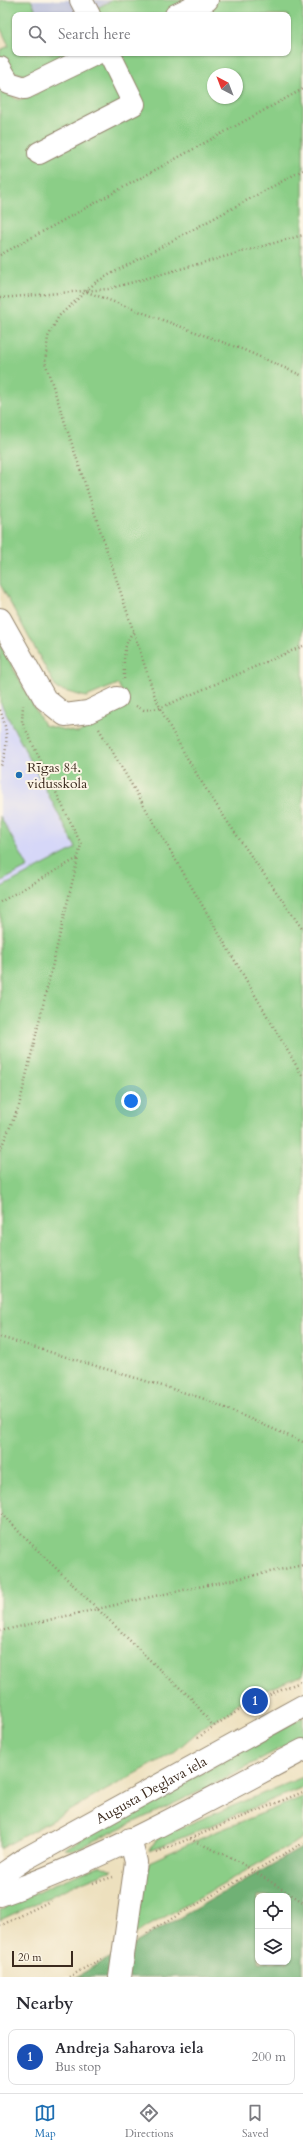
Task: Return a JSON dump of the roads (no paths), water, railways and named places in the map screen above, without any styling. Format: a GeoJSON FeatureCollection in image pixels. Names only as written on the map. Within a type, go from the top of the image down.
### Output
{"type":"FeatureCollection","features":[{"type":"Feature","properties":{"kind":"main road"},"geometry":{"type":"LineString","coordinates":[[81,0],[87,12]]}},
{"type":"Feature","properties":{"kind":"main road"},"geometry":{"type":"LineString","coordinates":[[182,12],[207,0]]}},
{"type":"Feature","properties":{"kind":"main road"},"geometry":{"type":"LineString","coordinates":[[0,68],[10,83],[25,88],[91,56]]}},
{"type":"Feature","properties":{"kind":"main road"},"geometry":{"type":"LineString","coordinates":[[39,153],[134,104],[110,56]]}},
{"type":"Feature","properties":{"kind":"main road"},"geometry":{"type":"LineString","coordinates":[[0,619],[45,699],[65,715],[88,712],[117,698]]}},
{"type":"Feature","properties":{"kind":"main road","name":"Augusta Deglava iela"},"geometry":{"type":"LineString","coordinates":[[0,1876],[25,1859],[303,1706]]}},
{"type":"Feature","properties":{"kind":"main road"},"geometry":{"type":"LineString","coordinates":[[0,1895],[36,1883],[130,1839],[303,1750]]}},
{"type":"Feature","properties":{"kind":"main road"},"geometry":{"type":"LineString","coordinates":[[120,1977],[136,1862],[130,1839]]}},
{"type":"Feature","properties":{"kind":"place","name":"Rīgas 84. vidusskola"},"geometry":{"type":"Point","coordinates":[19,775]}},
{"type":"Feature","properties":{"kind":"place","name":"Andreja Saharova iela"},"geometry":{"type":"Point","coordinates":[255,1701]}}]}
